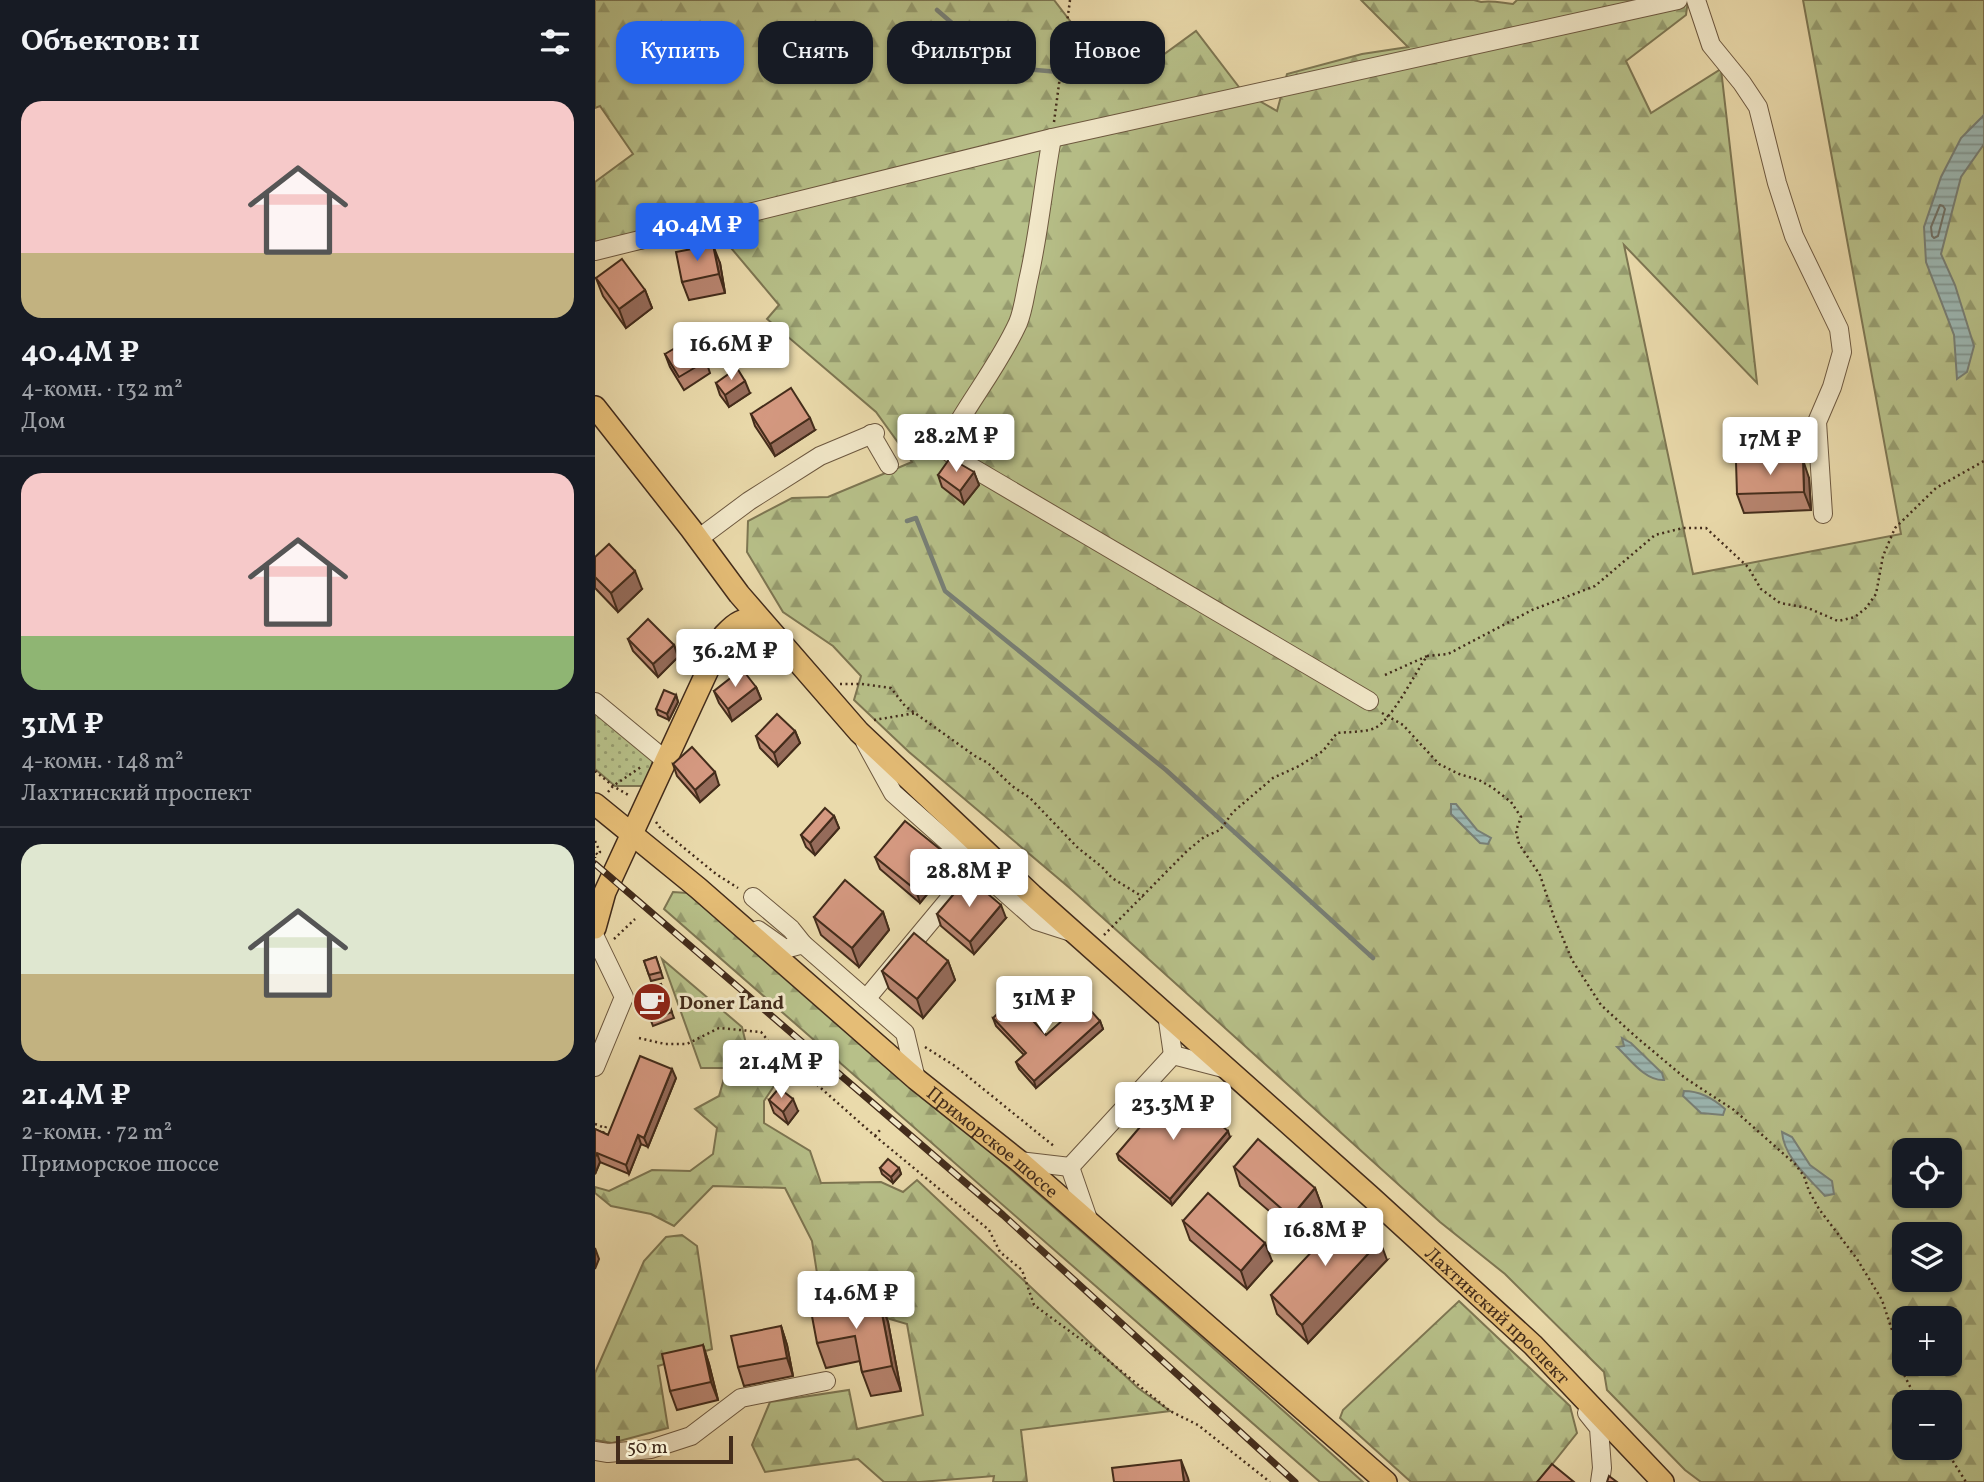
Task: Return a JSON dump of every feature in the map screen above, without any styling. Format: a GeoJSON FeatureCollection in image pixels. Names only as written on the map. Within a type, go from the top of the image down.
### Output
{"type":"FeatureCollection","features":[{"type":"Feature","properties":{"kind":"main road","name":"Лахтинский проспект"},"geometry":{"type":"LineString","coordinates":[[595,407],[760,620],[864,726],[1032,895],[1540,1352],[1663,1482]]}},
{"type":"Feature","properties":{"kind":"main road"},"geometry":{"type":"LineString","coordinates":[[595,928],[605,892],[662,758],[724,635],[735,624],[747,618],[760,620]]}},
{"type":"Feature","properties":{"kind":"main road","name":"Приморское шоссе"},"geometry":{"type":"LineString","coordinates":[[599,801],[631,834],[698,888],[916,1079],[1019,1161],[1385,1482]]}},
{"type":"Feature","properties":{"kind":"street"},"geometry":{"type":"LineString","coordinates":[[595,251],[1052,138],[1678,0]]}},
{"type":"Feature","properties":{"kind":"street"},"geometry":{"type":"LineString","coordinates":[[1696,0],[1711,45],[1758,107],[1777,183],[1794,236],[1839,329],[1842,352],[1832,387],[1817,422],[1823,514]]}},
{"type":"Feature","properties":{"kind":"street"},"geometry":{"type":"LineString","coordinates":[[944,448],[1019,321],[1037,245],[1052,138]]}},
{"type":"Feature","properties":{"kind":"street"},"geometry":{"type":"LineString","coordinates":[[698,539],[749,501],[820,456],[873,433],[889,465]]}},
{"type":"Feature","properties":{"kind":"street"},"geometry":{"type":"LineString","coordinates":[[910,437],[944,448],[973,468],[1369,701]]}},
{"type":"Feature","properties":{"kind":"street"},"geometry":{"type":"LineString","coordinates":[[595,702],[662,758]]}},
{"type":"Feature","properties":{"kind":"street"},"geometry":{"type":"LineString","coordinates":[[864,726],[893,793],[1037,921],[1078,934]]}},
{"type":"Feature","properties":{"kind":"street"},"geometry":{"type":"LineString","coordinates":[[866,999],[975,868]]}},
{"type":"Feature","properties":{"kind":"street"},"geometry":{"type":"LineString","coordinates":[[698,888],[785,949],[803,944]]}},
{"type":"Feature","properties":{"kind":"street"},"geometry":{"type":"LineString","coordinates":[[753,897],[905,1033],[916,1079]]}},
{"type":"Feature","properties":{"kind":"street"},"geometry":{"type":"LineString","coordinates":[[595,937],[624,998],[599,1047],[595,1067]]}},
{"type":"Feature","properties":{"kind":"street"},"geometry":{"type":"LineString","coordinates":[[1167,1014],[1173,1055]]}},
{"type":"Feature","properties":{"kind":"street"},"geometry":{"type":"LineString","coordinates":[[1173,1055],[1228,1069]]}},
{"type":"Feature","properties":{"kind":"street"},"geometry":{"type":"LineString","coordinates":[[1072,1165],[1173,1055]]}},
{"type":"Feature","properties":{"kind":"street"},"geometry":{"type":"LineString","coordinates":[[1019,1161],[1072,1165]]}},
{"type":"Feature","properties":{"kind":"street"},"geometry":{"type":"LineString","coordinates":[[1072,1165],[1089,1222]]}},
{"type":"Feature","properties":{"kind":"street"},"geometry":{"type":"LineString","coordinates":[[1540,1352],[1599,1428],[1602,1468],[1600,1482]]}},
{"type":"Feature","properties":{"kind":"street"},"geometry":{"type":"LineString","coordinates":[[595,1451],[608,1453],[652,1449],[691,1436],[741,1398],[826,1381]]}},
{"type":"Feature","properties":{"kind":"path"},"geometry":{"type":"LineString","coordinates":[[1052,138],[1070,0]]}},
{"type":"Feature","properties":{"kind":"path"},"geometry":{"type":"LineString","coordinates":[[1385,675],[1427,656],[1448,654],[1532,610],[1595,586],[1655,535],[1683,528],[1706,528],[1748,567],[1761,589],[1780,603],[1808,608],[1838,621],[1855,617],[1867,608],[1876,594],[1883,556],[1895,528],[1935,488],[1984,461]]}},
{"type":"Feature","properties":{"kind":"path"},"geometry":{"type":"LineString","coordinates":[[1104,934],[1187,851],[1204,837],[1220,830],[1233,812],[1273,778],[1324,751],[1336,733],[1375,728],[1387,717],[1427,656]]}},
{"type":"Feature","properties":{"kind":"path"},"geometry":{"type":"LineString","coordinates":[[836,684],[891,688],[905,706],[993,767],[1012,786],[1030,798],[1078,848],[1112,878],[1143,897]]}},
{"type":"Feature","properties":{"kind":"path"},"geometry":{"type":"LineString","coordinates":[[1369,701],[1387,717],[1403,725],[1439,764],[1459,775],[1479,780],[1511,802],[1521,817],[1516,831],[1519,844],[1540,875],[1572,960],[1601,1005],[1685,1078],[1734,1110],[1795,1164],[1804,1176],[1819,1209],[1857,1259],[1882,1300],[1897,1345],[1900,1367],[1911,1390]]}},
{"type":"Feature","properties":{"kind":"path"},"geometry":{"type":"LineString","coordinates":[[864,726],[916,713]]}},
{"type":"Feature","properties":{"kind":"path"},"geometry":{"type":"LineString","coordinates":[[599,801],[613,786],[662,758]]}},
{"type":"Feature","properties":{"kind":"path"},"geometry":{"type":"LineString","coordinates":[[595,771],[636,800]]}},
{"type":"Feature","properties":{"kind":"path"},"geometry":{"type":"LineString","coordinates":[[655,822],[716,874],[753,897]]}},
{"type":"Feature","properties":{"kind":"path"},"geometry":{"type":"LineString","coordinates":[[595,841],[600,852],[595,856]]}},
{"type":"Feature","properties":{"kind":"path"},"geometry":{"type":"LineString","coordinates":[[628,928],[635,919]]}},
{"type":"Feature","properties":{"kind":"path"},"geometry":{"type":"LineString","coordinates":[[639,1038],[665,1044],[687,1044],[719,1028],[761,1032],[875,1136],[989,1230],[1000,1252],[1022,1270],[1034,1305],[1098,1352],[1170,1411],[1198,1425],[1270,1482]]}},
{"type":"Feature","properties":{"kind":"path"},"geometry":{"type":"LineString","coordinates":[[905,1033],[955,1066],[1072,1165]]}},
{"type":"Feature","properties":{"kind":"path"},"geometry":{"type":"LineString","coordinates":[[770,1043],[774,1038]]}},
{"type":"Feature","properties":{"kind":"path"},"geometry":{"type":"LineString","coordinates":[[595,1124],[606,1126],[601,1139]]}},
{"type":"Feature","properties":{"kind":"path"},"geometry":{"type":"LineString","coordinates":[[875,1136],[880,1130]]}},
{"type":"Feature","properties":{"kind":"path"},"geometry":{"type":"LineString","coordinates":[[1952,1460],[1966,1482]]}},
{"type":"Feature","properties":{"kind":"green space"},"geometry":{"type":"Polygon","coordinates":[[[595,0],[1054,0],[1070,21],[1050,21],[1050,84],[1165,84],[1165,54],[1196,31],[1242,91],[1277,111],[1287,74],[1362,54],[1408,47],[1361,0],[1474,0],[1513,4],[1517,0],[1688,0],[1686,15],[1626,61],[1651,113],[1721,69],[1757,383],[1624,245],[1693,574],[1901,534],[1803,0],[1984,0],[1984,1482],[1701,1482],[1685,1470],[1607,1390],[1604,1372],[1505,1274],[1440,1222],[1072,890],[909,752],[854,700],[861,676],[833,646],[783,612],[747,552],[748,521],[792,498],[828,497],[912,462],[876,412],[767,319],[779,305],[721,236],[595,256],[595,182],[633,154],[600,106],[595,108],[595,0]]]}},
{"type":"Feature","properties":{"kind":"green space"},"geometry":{"type":"Polygon","coordinates":[[[595,713],[653,760],[646,786],[615,786],[595,769],[595,713]]]}},
{"type":"Feature","properties":{"kind":"green space"},"geometry":{"type":"Polygon","coordinates":[[[673,892],[687,893],[864,1041],[1363,1482],[1320,1482],[664,909],[673,892]]]}},
{"type":"Feature","properties":{"kind":"green space"},"geometry":{"type":"Polygon","coordinates":[[[662,959],[742,1027],[747,1048],[738,1070],[780,1077],[764,1101],[764,1123],[810,1151],[821,1183],[881,1182],[903,1192],[917,1180],[1138,1388],[1170,1411],[1021,1430],[1027,1482],[993,1482],[994,1476],[884,1482],[858,1459],[765,1472],[752,1445],[770,1402],[849,1390],[857,1429],[923,1415],[907,1324],[821,1299],[812,1241],[785,1188],[713,1186],[674,1226],[651,1214],[611,1206],[595,1193],[595,1187],[609,1191],[652,1170],[690,1171],[713,1154],[717,1128],[695,1109],[719,1096],[727,1068],[701,1068],[662,959]]]}},
{"type":"Feature","properties":{"kind":"green space"},"geometry":{"type":"Polygon","coordinates":[[[682,1235],[697,1246],[712,1349],[658,1366],[668,1428],[612,1443],[595,1440],[595,1373],[644,1261],[666,1237],[682,1235]]]}},
{"type":"Feature","properties":{"kind":"green space"},"geometry":{"type":"Polygon","coordinates":[[[1459,1301],[1570,1406],[1577,1433],[1538,1482],[1411,1482],[1340,1418],[1343,1410],[1459,1301]]]}},
{"type":"Feature","properties":{"kind":"water"},"geometry":{"type":"Polygon","coordinates":[[[1984,115],[1984,144],[1961,177],[1941,254],[1955,285],[1974,346],[1967,372],[1957,379],[1954,335],[1926,262],[1924,227],[1941,177],[1961,138],[1984,115]]]}},
{"type":"Feature","properties":{"kind":"water"},"geometry":{"type":"Polygon","coordinates":[[[1451,804],[1456,804],[1477,830],[1491,838],[1488,844],[1480,843],[1451,814],[1451,804]]]}},
{"type":"Feature","properties":{"kind":"water"},"geometry":{"type":"Polygon","coordinates":[[[1622,1038],[1631,1043],[1662,1073],[1664,1080],[1644,1073],[1617,1047],[1624,1046],[1622,1038]]]}},
{"type":"Feature","properties":{"kind":"water"},"geometry":{"type":"Polygon","coordinates":[[[1684,1091],[1696,1092],[1711,1099],[1725,1109],[1723,1115],[1701,1113],[1683,1096],[1684,1091]]]}},
{"type":"Feature","properties":{"kind":"water"},"geometry":{"type":"Polygon","coordinates":[[[1782,1132],[1792,1137],[1810,1165],[1832,1181],[1834,1194],[1825,1196],[1798,1167],[1787,1150],[1782,1132]]]}},
{"type":"Feature","properties":{"kind":"building"},"geometry":{"type":"Polygon","coordinates":[[[713,245],[719,274],[682,282],[676,252],[713,245]]]}},
{"type":"Feature","properties":{"kind":"building"},"geometry":{"type":"Polygon","coordinates":[[[622,259],[645,290],[619,309],[596,278],[622,259]]]}},
{"type":"Feature","properties":{"kind":"building"},"geometry":{"type":"Polygon","coordinates":[[[692,338],[706,361],[679,377],[665,354],[692,338]]]}},
{"type":"Feature","properties":{"kind":"building"},"geometry":{"type":"Polygon","coordinates":[[[737,368],[745,381],[725,395],[716,383],[737,368]]]}},
{"type":"Feature","properties":{"kind":"building"},"geometry":{"type":"Polygon","coordinates":[[[791,388],[810,418],[770,444],[751,414],[791,388]]]}},
{"type":"Feature","properties":{"kind":"building"},"geometry":{"type":"Polygon","coordinates":[[[950,458],[974,472],[960,491],[938,475],[950,458]]]}},
{"type":"Feature","properties":{"kind":"building"},"geometry":{"type":"Polygon","coordinates":[[[1803,460],[1804,492],[1737,494],[1736,462],[1803,460]]]}},
{"type":"Feature","properties":{"kind":"building"},"geometry":{"type":"Polygon","coordinates":[[[609,544],[635,571],[611,593],[595,577],[595,557],[609,544]]]}},
{"type":"Feature","properties":{"kind":"building"},"geometry":{"type":"Polygon","coordinates":[[[648,619],[674,645],[653,664],[628,639],[648,619]]]}},
{"type":"Feature","properties":{"kind":"building"},"geometry":{"type":"Polygon","coordinates":[[[742,669],[756,687],[728,709],[714,691],[742,669]]]}},
{"type":"Feature","properties":{"kind":"building"},"geometry":{"type":"Polygon","coordinates":[[[664,690],[676,695],[667,714],[656,709],[664,690]]]}},
{"type":"Feature","properties":{"kind":"building"},"geometry":{"type":"Polygon","coordinates":[[[777,714],[795,731],[774,753],[756,736],[777,714]]]}},
{"type":"Feature","properties":{"kind":"building"},"geometry":{"type":"Polygon","coordinates":[[[692,747],[715,772],[695,790],[673,764],[692,747]]]}},
{"type":"Feature","properties":{"kind":"building"},"geometry":{"type":"Polygon","coordinates":[[[825,808],[834,816],[810,843],[801,835],[825,808]]]}},
{"type":"Feature","properties":{"kind":"building"},"geometry":{"type":"Polygon","coordinates":[[[905,821],[946,854],[916,890],[875,857],[905,821]]]}},
{"type":"Feature","properties":{"kind":"building"},"geometry":{"type":"Polygon","coordinates":[[[968,877],[1001,905],[970,942],[937,914],[968,877]]]}},
{"type":"Feature","properties":{"kind":"building"},"geometry":{"type":"Polygon","coordinates":[[[845,880],[883,912],[852,948],[814,917],[845,880]]]}},
{"type":"Feature","properties":{"kind":"building"},"geometry":{"type":"Polygon","coordinates":[[[914,933],[948,961],[917,999],[882,971],[914,933]]]}},
{"type":"Feature","properties":{"kind":"building"},"geometry":{"type":"Polygon","coordinates":[[[656,957],[661,972],[649,975],[644,961],[656,957]]]}},
{"type":"Feature","properties":{"kind":"building"},"geometry":{"type":"Polygon","coordinates":[[[661,984],[672,1012],[651,1020],[640,992],[661,984]]]}},
{"type":"Feature","properties":{"kind":"building"},"geometry":{"type":"Polygon","coordinates":[[[1013,999],[1046,1035],[1083,1002],[1100,1021],[1034,1081],[1016,1062],[1026,1053],[993,1018],[1013,999]]]}},
{"type":"Feature","properties":{"kind":"building"},"geometry":{"type":"Polygon","coordinates":[[[640,1056],[672,1069],[644,1138],[638,1135],[626,1165],[597,1153],[595,1157],[595,1129],[608,1135],[640,1056]]]}},
{"type":"Feature","properties":{"kind":"building"},"geometry":{"type":"Polygon","coordinates":[[[1175,1086],[1228,1131],[1170,1199],[1117,1154],[1175,1086]]]}},
{"type":"Feature","properties":{"kind":"building"},"geometry":{"type":"Polygon","coordinates":[[[779,1088],[793,1099],[783,1112],[769,1100],[779,1088]]]}},
{"type":"Feature","properties":{"kind":"building"},"geometry":{"type":"Polygon","coordinates":[[[1258,1139],[1315,1188],[1291,1217],[1234,1167],[1258,1139]]]}},
{"type":"Feature","properties":{"kind":"building"},"geometry":{"type":"Polygon","coordinates":[[[888,1159],[899,1168],[891,1177],[880,1168],[888,1159]]]}},
{"type":"Feature","properties":{"kind":"building"},"geometry":{"type":"Polygon","coordinates":[[[1208,1193],[1265,1243],[1241,1271],[1183,1221],[1208,1193]]]}},
{"type":"Feature","properties":{"kind":"building"},"geometry":{"type":"Polygon","coordinates":[[[1349,1212],[1380,1241],[1302,1325],[1271,1295],[1349,1212]]]}},
{"type":"Feature","properties":{"kind":"building"},"geometry":{"type":"Polygon","coordinates":[[[879,1298],[892,1366],[862,1372],[855,1336],[817,1343],[811,1311],[879,1298]]]}},
{"type":"Feature","properties":{"kind":"building"},"geometry":{"type":"Polygon","coordinates":[[[781,1326],[787,1358],[738,1367],[731,1336],[781,1326]]]}},
{"type":"Feature","properties":{"kind":"building"},"geometry":{"type":"Polygon","coordinates":[[[703,1345],[711,1382],[670,1391],[662,1354],[703,1345]]]}},
{"type":"Feature","properties":{"kind":"building"},"geometry":{"type":"Polygon","coordinates":[[[1181,1460],[1184,1482],[1114,1482],[1112,1468],[1181,1460]]]}},
{"type":"Feature","properties":{"kind":"building"},"geometry":{"type":"Polygon","coordinates":[[[1552,1464],[1574,1482],[1537,1482],[1552,1464]]]}},
{"type":"Feature","properties":{"kind":"waterway"},"geometry":{"type":"LineString","coordinates":[[937,10],[975,43],[1013,68],[1050,71]]}},
{"type":"Feature","properties":{"kind":"waterway"},"geometry":{"type":"LineString","coordinates":[[907,521],[916,518],[945,591],[1166,770],[1373,958]]}},
{"type":"Feature","properties":{"kind":"railway"},"geometry":{"type":"LineString","coordinates":[[595,864],[1003,1215],[1295,1482]]}},
{"type":"Feature","properties":{"kind":"place","name":"Doner Land"},"geometry":{"type":"Point","coordinates":[652,1002]}}]}
